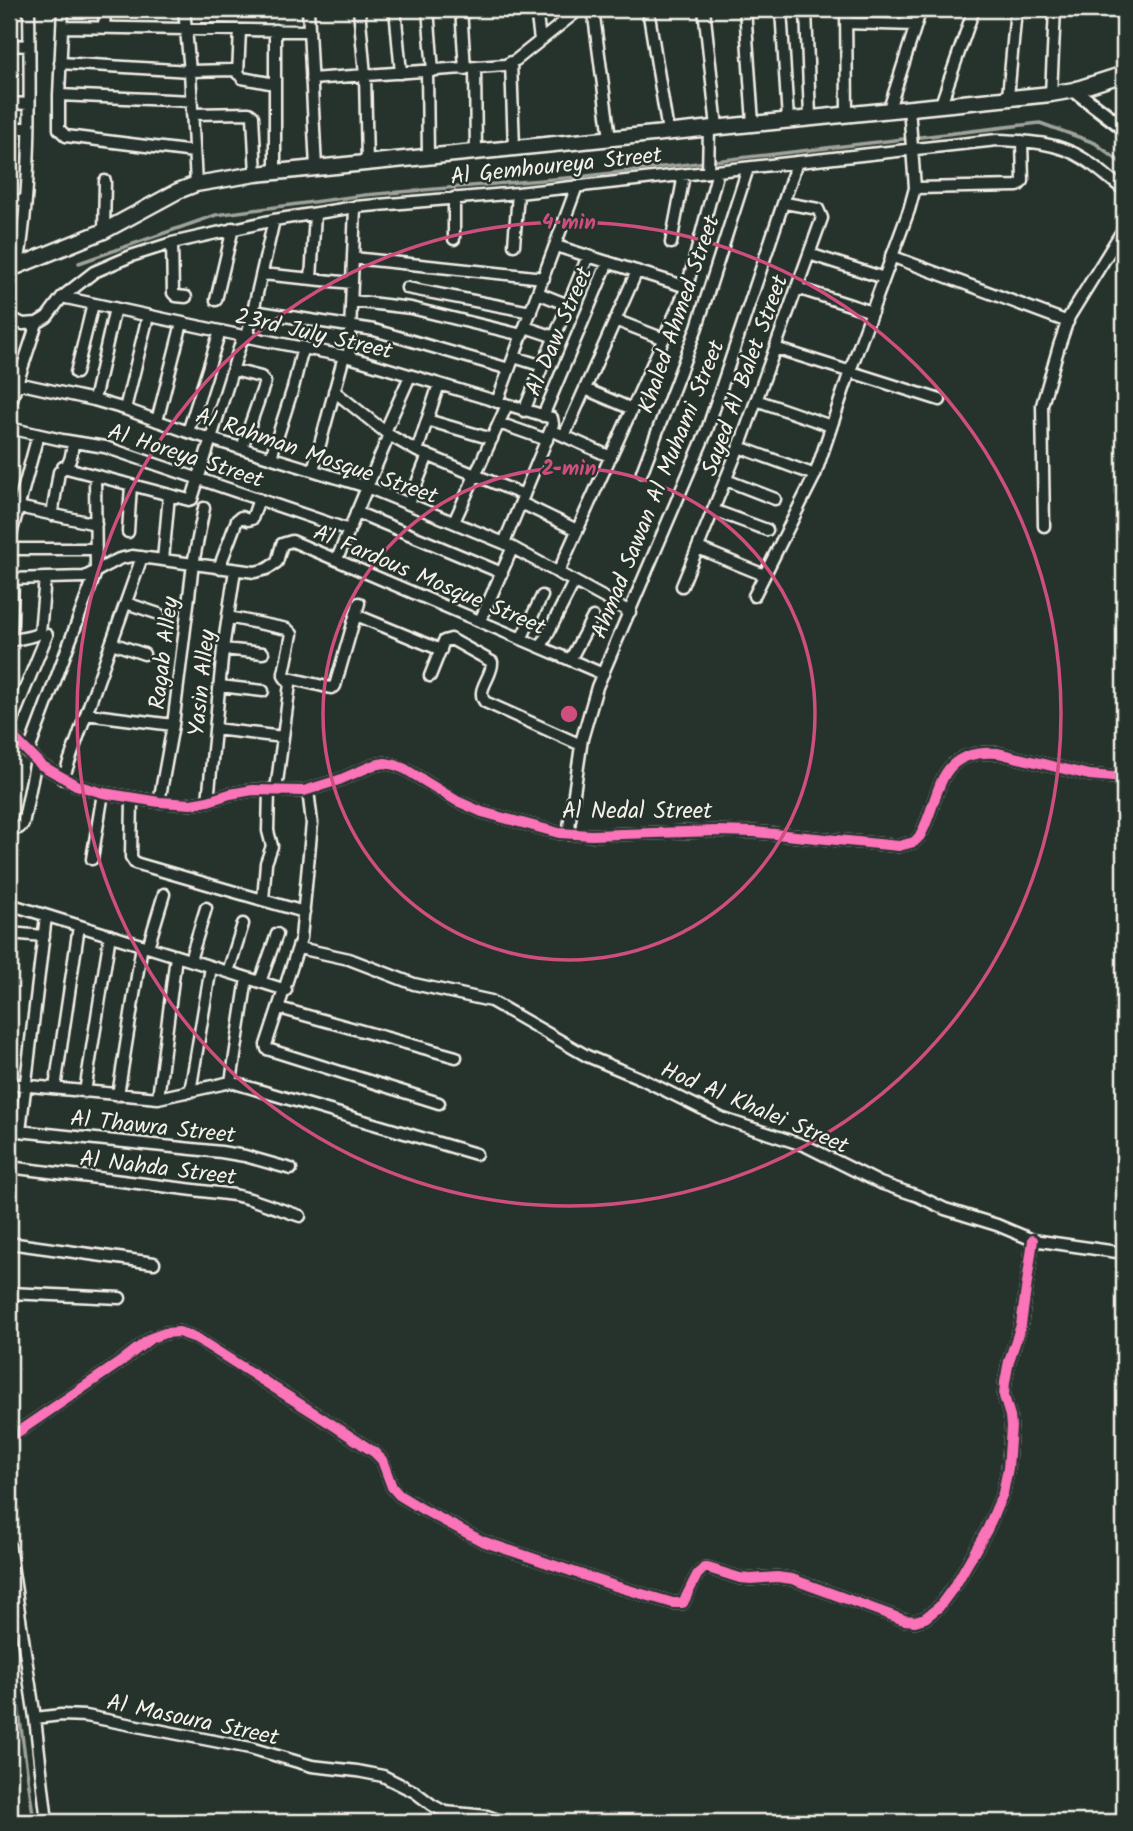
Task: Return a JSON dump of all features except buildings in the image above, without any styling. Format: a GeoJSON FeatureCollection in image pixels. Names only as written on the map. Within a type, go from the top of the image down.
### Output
{"type":"FeatureCollection","features":[{"type":"Feature","properties":{"kind":"main road","name":"Al Gemhoureya Street"},"geometry":{"type":"LineString","coordinates":[[12,270],[104,231],[163,198],[196,184],[256,174],[428,156],[712,130],[888,109],[909,111],[941,104],[1051,94],[1074,90],[1124,74]]}},
{"type":"Feature","properties":{"kind":"street"},"geometry":{"type":"LineString","coordinates":[[12,270],[26,201],[29,9]]}},
{"type":"Feature","properties":{"kind":"street"},"geometry":{"type":"LineString","coordinates":[[62,9],[59,129],[66,136],[194,152]]}},
{"type":"Feature","properties":{"kind":"street"},"geometry":{"type":"LineString","coordinates":[[104,28],[105,9]]}},
{"type":"Feature","properties":{"kind":"street"},"geometry":{"type":"LineString","coordinates":[[184,9],[196,184]]}},
{"type":"Feature","properties":{"kind":"street"},"geometry":{"type":"LineString","coordinates":[[308,9],[316,168]]}},
{"type":"Feature","properties":{"kind":"street"},"geometry":{"type":"LineString","coordinates":[[359,9],[365,75],[367,163]]}},
{"type":"Feature","properties":{"kind":"street"},"geometry":{"type":"LineString","coordinates":[[395,9],[401,73]]}},
{"type":"Feature","properties":{"kind":"street"},"geometry":{"type":"LineString","coordinates":[[428,9],[428,156]]}},
{"type":"Feature","properties":{"kind":"street"},"geometry":{"type":"LineString","coordinates":[[461,9],[470,69],[476,152]]}},
{"type":"Feature","properties":{"kind":"street"},"geometry":{"type":"LineString","coordinates":[[536,9],[540,40]]}},
{"type":"Feature","properties":{"kind":"street"},"geometry":{"type":"LineString","coordinates":[[311,79],[494,67],[511,62],[580,9]]}},
{"type":"Feature","properties":{"kind":"street"},"geometry":{"type":"LineString","coordinates":[[593,9],[610,138]]}},
{"type":"Feature","properties":{"kind":"street"},"geometry":{"type":"LineString","coordinates":[[648,9],[668,132]]}},
{"type":"Feature","properties":{"kind":"street"},"geometry":{"type":"LineString","coordinates":[[558,573],[687,287],[711,170],[712,130],[705,9]]}},
{"type":"Feature","properties":{"kind":"street"},"geometry":{"type":"LineString","coordinates":[[745,9],[754,123]]}},
{"type":"Feature","properties":{"kind":"street"},"geometry":{"type":"LineString","coordinates":[[781,9],[788,120]]}},
{"type":"Feature","properties":{"kind":"street"},"geometry":{"type":"LineString","coordinates":[[806,9],[810,117]]}},
{"type":"Feature","properties":{"kind":"street"},"geometry":{"type":"LineString","coordinates":[[846,9],[847,114]]}},
{"type":"Feature","properties":{"kind":"street"},"geometry":{"type":"LineString","coordinates":[[888,109],[921,9]]}},
{"type":"Feature","properties":{"kind":"street"},"geometry":{"type":"LineString","coordinates":[[941,104],[974,9]]}},
{"type":"Feature","properties":{"kind":"street"},"geometry":{"type":"LineString","coordinates":[[1008,97],[1016,9]]}},
{"type":"Feature","properties":{"kind":"street"},"geometry":{"type":"LineString","coordinates":[[1051,94],[1055,9]]}},
{"type":"Feature","properties":{"kind":"street"},"geometry":{"type":"LineString","coordinates":[[846,23],[915,25]]}},
{"type":"Feature","properties":{"kind":"street"},"geometry":{"type":"LineString","coordinates":[[62,27],[309,31]]}},
{"type":"Feature","properties":{"kind":"street"},"geometry":{"type":"LineString","coordinates":[[238,74],[240,30]]}},
{"type":"Feature","properties":{"kind":"street"},"geometry":{"type":"LineString","coordinates":[[275,30],[275,172]]}},
{"type":"Feature","properties":{"kind":"street"},"geometry":{"type":"LineString","coordinates":[[9,45],[29,46]]}},
{"type":"Feature","properties":{"kind":"street"},"geometry":{"type":"LineString","coordinates":[[511,62],[514,148]]}},
{"type":"Feature","properties":{"kind":"street"},"geometry":{"type":"LineString","coordinates":[[60,63],[190,71],[232,69],[243,79],[275,84]]}},
{"type":"Feature","properties":{"kind":"street"},"geometry":{"type":"LineString","coordinates":[[1074,90],[1124,128]]}},
{"type":"Feature","properties":{"kind":"street"},"geometry":{"type":"LineString","coordinates":[[59,95],[192,101]]}},
{"type":"Feature","properties":{"kind":"street"},"geometry":{"type":"LineString","coordinates":[[9,103],[29,104]]}},
{"type":"Feature","properties":{"kind":"street"},"geometry":{"type":"LineString","coordinates":[[754,596],[815,475],[909,210],[915,188],[909,111]]}},
{"type":"Feature","properties":{"kind":"street"},"geometry":{"type":"LineString","coordinates":[[192,114],[249,113],[253,116],[256,174]]}},
{"type":"Feature","properties":{"kind":"street"},"geometry":{"type":"LineString","coordinates":[[9,128],[28,128]]}},
{"type":"Feature","properties":{"kind":"street","name":"Al Gemhoureya Street"},"geometry":{"type":"LineString","coordinates":[[37,323],[47,317],[62,297],[94,272],[131,256],[233,228],[355,207],[518,193],[748,168],[913,146],[997,140],[1062,148],[1084,159],[1124,190]]}},
{"type":"Feature","properties":{"kind":"street"},"geometry":{"type":"LineString","coordinates":[[915,188],[1017,186],[1023,181],[1022,141]]}},
{"type":"Feature","properties":{"kind":"street","name":"Ahmad Sawan Al Muhami Street"},"geometry":{"type":"LineString","coordinates":[[568,834],[581,745],[597,687],[707,430],[797,162]]}},
{"type":"Feature","properties":{"kind":"street","name":"Khaled Ahmed Street"},"geometry":{"type":"LineString","coordinates":[[642,472],[697,327],[748,168]]}},
{"type":"Feature","properties":{"kind":"street"},"geometry":{"type":"LineString","coordinates":[[671,243],[684,175]]}},
{"type":"Feature","properties":{"kind":"street"},"geometry":{"type":"LineString","coordinates":[[104,231],[105,181]]}},
{"type":"Feature","properties":{"kind":"street"},"geometry":{"type":"LineString","coordinates":[[454,522],[499,423],[509,369],[577,186]]}},
{"type":"Feature","properties":{"kind":"street"},"geometry":{"type":"LineString","coordinates":[[514,245],[518,193]]}},
{"type":"Feature","properties":{"kind":"street"},"geometry":{"type":"LineString","coordinates":[[454,198],[454,239]]}},
{"type":"Feature","properties":{"kind":"street"},"geometry":{"type":"LineString","coordinates":[[9,200],[26,201]]}},
{"type":"Feature","properties":{"kind":"street","name":"Sayed Al Balet Street"},"geometry":{"type":"LineString","coordinates":[[682,586],[739,447],[822,218],[818,209],[785,203]]}},
{"type":"Feature","properties":{"kind":"street"},"geometry":{"type":"LineString","coordinates":[[313,470],[334,391],[347,356],[351,326],[355,207]]}},
{"type":"Feature","properties":{"kind":"street"},"geometry":{"type":"LineString","coordinates":[[311,279],[314,214]]}},
{"type":"Feature","properties":{"kind":"street"},"geometry":{"type":"LineString","coordinates":[[63,467],[192,499],[253,311],[274,220]]}},
{"type":"Feature","properties":{"kind":"street"},"geometry":{"type":"LineString","coordinates":[[216,300],[233,228]]}},
{"type":"Feature","properties":{"kind":"street"},"geometry":{"type":"LineString","coordinates":[[1044,526],[1042,405],[1068,322],[1124,228]]}},
{"type":"Feature","properties":{"kind":"street"},"geometry":{"type":"LineString","coordinates":[[172,243],[173,293],[186,297]]}},
{"type":"Feature","properties":{"kind":"street"},"geometry":{"type":"LineString","coordinates":[[556,246],[687,287]]}},
{"type":"Feature","properties":{"kind":"street"},"geometry":{"type":"LineString","coordinates":[[809,254],[884,278]]}},
{"type":"Feature","properties":{"kind":"street"},"geometry":{"type":"LineString","coordinates":[[524,411],[588,256]]}},
{"type":"Feature","properties":{"kind":"street"},"geometry":{"type":"LineString","coordinates":[[891,256],[1068,322]]}},
{"type":"Feature","properties":{"kind":"street"},"geometry":{"type":"LineString","coordinates":[[353,258],[544,278]]}},
{"type":"Feature","properties":{"kind":"street","name":"Al Daw Street"},"geometry":{"type":"LineString","coordinates":[[543,416],[608,262]]}},
{"type":"Feature","properties":{"kind":"street"},"geometry":{"type":"LineString","coordinates":[[564,436],[637,271]]}},
{"type":"Feature","properties":{"kind":"street"},"geometry":{"type":"LineString","coordinates":[[262,274],[352,283]]}},
{"type":"Feature","properties":{"kind":"street"},"geometry":{"type":"LineString","coordinates":[[407,288],[531,312]]}},
{"type":"Feature","properties":{"kind":"street"},"geometry":{"type":"LineString","coordinates":[[797,288],[872,312]]}},
{"type":"Feature","properties":{"kind":"street"},"geometry":{"type":"LineString","coordinates":[[538,293],[568,305]]}},
{"type":"Feature","properties":{"kind":"street","name":"23rd July Street"},"geometry":{"type":"LineString","coordinates":[[62,297],[347,356],[551,418],[550,430]]}},
{"type":"Feature","properties":{"kind":"street"},"geometry":{"type":"LineString","coordinates":[[352,301],[411,308],[555,337]]}},
{"type":"Feature","properties":{"kind":"street"},"geometry":{"type":"LineString","coordinates":[[76,373],[93,303]]}},
{"type":"Feature","properties":{"kind":"street"},"geometry":{"type":"LineString","coordinates":[[94,400],[115,308]]}},
{"type":"Feature","properties":{"kind":"street"},"geometry":{"type":"LineString","coordinates":[[253,311],[374,330],[509,369]]}},
{"type":"Feature","properties":{"kind":"street"},"geometry":{"type":"LineString","coordinates":[[9,314],[23,324],[37,323],[9,408]]}},
{"type":"Feature","properties":{"kind":"street"},"geometry":{"type":"LineString","coordinates":[[125,409],[148,316]]}},
{"type":"Feature","properties":{"kind":"street"},"geometry":{"type":"LineString","coordinates":[[615,320],[664,339]]}},
{"type":"Feature","properties":{"kind":"street"},"geometry":{"type":"LineString","coordinates":[[157,421],[182,323]]}},
{"type":"Feature","properties":{"kind":"street"},"geometry":{"type":"LineString","coordinates":[[188,432],[220,331]]}},
{"type":"Feature","properties":{"kind":"street"},"geometry":{"type":"LineString","coordinates":[[271,457],[303,347]]}},
{"type":"Feature","properties":{"kind":"street"},"geometry":{"type":"LineString","coordinates":[[775,348],[940,400]]}},
{"type":"Feature","properties":{"kind":"street"},"geometry":{"type":"LineString","coordinates":[[514,357],[543,366]]}},
{"type":"Feature","properties":{"kind":"street"},"geometry":{"type":"LineString","coordinates":[[233,370],[261,377],[264,382],[242,448]]}},
{"type":"Feature","properties":{"kind":"street"},"geometry":{"type":"LineString","coordinates":[[337,559],[410,376]]}},
{"type":"Feature","properties":{"kind":"street","name":"Al Rahman Mosque Street"},"geometry":{"type":"LineString","coordinates":[[18,383],[125,409],[188,432],[367,487],[508,546],[630,612]]}},
{"type":"Feature","properties":{"kind":"street"},"geometry":{"type":"LineString","coordinates":[[417,451],[439,384]]}},
{"type":"Feature","properties":{"kind":"street"},"geometry":{"type":"LineString","coordinates":[[585,389],[632,409]]}},
{"type":"Feature","properties":{"kind":"street"},"geometry":{"type":"LineString","coordinates":[[334,391],[387,434],[417,451],[475,475],[573,528]]}},
{"type":"Feature","properties":{"kind":"street"},"geometry":{"type":"LineString","coordinates":[[756,400],[831,426]]}},
{"type":"Feature","properties":{"kind":"street"},"geometry":{"type":"LineString","coordinates":[[427,420],[492,439]]}},
{"type":"Feature","properties":{"kind":"street"},"geometry":{"type":"LineString","coordinates":[[499,423],[550,430],[611,457]]}},
{"type":"Feature","properties":{"kind":"street","name":"Al Horeya Street"},"geometry":{"type":"LineString","coordinates":[[9,428],[106,447],[349,530]]}},
{"type":"Feature","properties":{"kind":"street"},"geometry":{"type":"LineString","coordinates":[[480,621],[502,573],[522,499],[550,430]]}},
{"type":"Feature","properties":{"kind":"street"},"geometry":{"type":"LineString","coordinates":[[9,542],[13,506],[38,435]]}},
{"type":"Feature","properties":{"kind":"street"},"geometry":{"type":"LineString","coordinates":[[52,514],[59,472],[69,463],[73,442]]}},
{"type":"Feature","properties":{"kind":"street"},"geometry":{"type":"LineString","coordinates":[[739,447],[815,475]]}},
{"type":"Feature","properties":{"kind":"street"},"geometry":{"type":"LineString","coordinates":[[409,503],[428,455]]}},
{"type":"Feature","properties":{"kind":"street"},"geometry":{"type":"LineString","coordinates":[[9,826],[19,828],[23,824],[32,757],[96,572],[96,475]]}},
{"type":"Feature","properties":{"kind":"street"},"geometry":{"type":"LineString","coordinates":[[726,480],[775,499]]}},
{"type":"Feature","properties":{"kind":"street"},"geometry":{"type":"LineString","coordinates":[[128,531],[131,485]]}},
{"type":"Feature","properties":{"kind":"street"},"geometry":{"type":"LineString","coordinates":[[163,560],[169,495]]}},
{"type":"Feature","properties":{"kind":"street"},"geometry":{"type":"LineString","coordinates":[[219,568],[237,520],[240,517],[253,519],[260,499]]}},
{"type":"Feature","properties":{"kind":"street"},"geometry":{"type":"LineString","coordinates":[[13,506],[96,524]]}},
{"type":"Feature","properties":{"kind":"street","name":"Ragab Alley"},"geometry":{"type":"LineString","coordinates":[[159,802],[173,725],[204,508]]}},
{"type":"Feature","properties":{"kind":"street"},"geometry":{"type":"LineString","coordinates":[[713,510],[767,530]]}},
{"type":"Feature","properties":{"kind":"street"},"geometry":{"type":"LineString","coordinates":[[356,512],[502,573]]}},
{"type":"Feature","properties":{"kind":"street","name":"Al Fardous Mosque Street"},"geometry":{"type":"LineString","coordinates":[[11,579],[85,577],[119,559],[132,556],[255,572],[267,569],[277,562],[282,544],[298,542],[603,674]]}},
{"type":"Feature","properties":{"kind":"street"},"geometry":{"type":"LineString","coordinates":[[698,548],[764,575]]}},
{"type":"Feature","properties":{"kind":"street"},"geometry":{"type":"LineString","coordinates":[[9,549],[96,549]]}},
{"type":"Feature","properties":{"kind":"street"},"geometry":{"type":"LineString","coordinates":[[63,779],[142,557]]}},
{"type":"Feature","properties":{"kind":"street","name":"Yasin Alley"},"geometry":{"type":"LineString","coordinates":[[208,801],[223,649],[235,570]]}},
{"type":"Feature","properties":{"kind":"street"},"geometry":{"type":"LineString","coordinates":[[11,579],[10,642],[40,633],[45,578]]}},
{"type":"Feature","properties":{"kind":"street"},"geometry":{"type":"LineString","coordinates":[[541,648],[574,582]]}},
{"type":"Feature","properties":{"kind":"street"},"geometry":{"type":"LineString","coordinates":[[521,639],[542,596]]}},
{"type":"Feature","properties":{"kind":"street"},"geometry":{"type":"LineString","coordinates":[[126,603],[159,614]]}},
{"type":"Feature","properties":{"kind":"street"},"geometry":{"type":"LineString","coordinates":[[284,676],[335,687],[359,603]]}},
{"type":"Feature","properties":{"kind":"street"},"geometry":{"type":"LineString","coordinates":[[356,615],[441,650]]}},
{"type":"Feature","properties":{"kind":"street"},"geometry":{"type":"LineString","coordinates":[[228,617],[289,630],[292,637],[284,673],[290,684],[273,790],[268,831],[272,846],[266,863],[263,900]]}},
{"type":"Feature","properties":{"kind":"street"},"geometry":{"type":"LineString","coordinates":[[570,660],[593,617]]}},
{"type":"Feature","properties":{"kind":"street"},"geometry":{"type":"LineString","coordinates":[[9,728],[47,635]]}},
{"type":"Feature","properties":{"kind":"street"},"geometry":{"type":"LineString","coordinates":[[430,676],[444,642],[451,639],[491,660],[493,668],[481,693],[483,701],[581,745]]}},
{"type":"Feature","properties":{"kind":"street"},"geometry":{"type":"LineString","coordinates":[[111,643],[144,654]]}},
{"type":"Feature","properties":{"kind":"street"},"geometry":{"type":"LineString","coordinates":[[223,649],[262,653]]}},
{"type":"Feature","properties":{"kind":"street"},"geometry":{"type":"LineString","coordinates":[[219,686],[263,691]]}},
{"type":"Feature","properties":{"kind":"street"},"geometry":{"type":"LineString","coordinates":[[86,714],[173,725]]}},
{"type":"Feature","properties":{"kind":"street"},"geometry":{"type":"LineString","coordinates":[[215,729],[283,737]]}},
{"type":"Feature","properties":{"kind":"street","name":"Al Nedal Street"},"geometry":{"type":"LineString","coordinates":[[9,733],[32,757],[63,779],[103,793],[191,804],[253,790],[308,790],[374,765],[385,764],[405,769],[482,812],[559,833],[591,835],[754,832],[899,846],[906,845],[919,836],[943,775],[951,766],[973,754],[998,753],[1089,775],[1124,778]]}},
{"type":"Feature","properties":{"kind":"street"},"geometry":{"type":"LineString","coordinates":[[308,790],[312,822],[299,948],[266,1045],[269,1050],[439,1102]]}},
{"type":"Feature","properties":{"kind":"street"},"geometry":{"type":"LineString","coordinates":[[92,859],[103,793]]}},
{"type":"Feature","properties":{"kind":"street"},"geometry":{"type":"LineString","coordinates":[[132,798],[131,857],[135,863],[304,912]]}},
{"type":"Feature","properties":{"kind":"street"},"geometry":{"type":"LineString","coordinates":[[118,1095],[145,946],[164,894]]}},
{"type":"Feature","properties":{"kind":"street"},"geometry":{"type":"LineString","coordinates":[[9,904],[286,990]]}},
{"type":"Feature","properties":{"kind":"street"},"geometry":{"type":"LineString","coordinates":[[190,961],[206,908]]}},
{"type":"Feature","properties":{"kind":"street"},"geometry":{"type":"LineString","coordinates":[[20,1131],[47,915]]}},
{"type":"Feature","properties":{"kind":"street"},"geometry":{"type":"LineString","coordinates":[[228,972],[243,923]]}},
{"type":"Feature","properties":{"kind":"street"},"geometry":{"type":"LineString","coordinates":[[55,1088],[79,926]]}},
{"type":"Feature","properties":{"kind":"street"},"geometry":{"type":"LineString","coordinates":[[9,933],[44,936]]}},
{"type":"Feature","properties":{"kind":"street"},"geometry":{"type":"LineString","coordinates":[[260,982],[277,934]]}},
{"type":"Feature","properties":{"kind":"street"},"geometry":{"type":"LineString","coordinates":[[85,1092],[110,935]]}},
{"type":"Feature","properties":{"kind":"street","name":"Hod Al Khalei Street"},"geometry":{"type":"LineString","coordinates":[[299,948],[349,959],[421,986],[491,1001],[587,1056],[642,1079],[721,1118],[806,1146],[889,1187],[918,1196],[945,1209],[997,1225],[1033,1240],[1124,1253]]}},
{"type":"Feature","properties":{"kind":"street"},"geometry":{"type":"LineString","coordinates":[[158,1098],[176,956]]}},
{"type":"Feature","properties":{"kind":"street"},"geometry":{"type":"LineString","coordinates":[[190,1092],[211,967]]}},
{"type":"Feature","properties":{"kind":"street"},"geometry":{"type":"LineString","coordinates":[[231,1082],[247,978]]}},
{"type":"Feature","properties":{"kind":"street"},"geometry":{"type":"LineString","coordinates":[[279,1008],[456,1057]]}},
{"type":"Feature","properties":{"kind":"street"},"geometry":{"type":"LineString","coordinates":[[9,1084],[158,1098],[231,1082],[476,1154]]}},
{"type":"Feature","properties":{"kind":"street","name":"Al Thawra Street"},"geometry":{"type":"LineString","coordinates":[[9,1130],[221,1152],[291,1169]]}},
{"type":"Feature","properties":{"kind":"street","name":"Al Nahda Street"},"geometry":{"type":"LineString","coordinates":[[9,1167],[234,1195],[300,1216]]}},
{"type":"Feature","properties":{"kind":"street"},"geometry":{"type":"LineString","coordinates":[[9,1438],[151,1338],[179,1332],[195,1338],[374,1452],[382,1461],[392,1487],[399,1495],[482,1541],[615,1586],[680,1604],[701,1569],[708,1568],[740,1578],[792,1579],[915,1621],[925,1618],[939,1607],[956,1584],[1003,1493],[1011,1427],[1004,1396],[1005,1382],[1021,1325],[1033,1240]]}},
{"type":"Feature","properties":{"kind":"street"},"geometry":{"type":"LineString","coordinates":[[9,1243],[154,1263]]}},
{"type":"Feature","properties":{"kind":"street"},"geometry":{"type":"LineString","coordinates":[[9,1293],[120,1298]]}},
{"type":"Feature","properties":{"kind":"street"},"geometry":{"type":"LineString","coordinates":[[9,1545],[35,1718],[47,1822]]}},
{"type":"Feature","properties":{"kind":"street","name":"Al Masoura Street"},"geometry":{"type":"LineString","coordinates":[[35,1718],[61,1714],[86,1716],[250,1748],[312,1766],[357,1770],[383,1776],[415,1792],[439,1810],[487,1816],[504,1822]]}},
{"type":"Feature","properties":{"kind":"waterway"},"geometry":{"type":"LineString","coordinates":[[79,263],[216,215],[365,195],[578,177],[1040,123],[1095,143],[1124,165]]}},
{"type":"Feature","properties":{"kind":"waterway"},"geometry":{"type":"LineString","coordinates":[[9,1640],[34,1822]]}},
{"type":"Feature","properties":{"kind":"cycle path"},"geometry":{"type":"LineString","coordinates":[[9,733],[41,765],[76,785],[103,793],[191,804],[253,790],[304,791],[385,763],[405,769],[457,801],[482,812],[559,833],[591,835],[754,832],[899,846],[914,842],[920,836],[937,791],[951,767],[962,758],[977,753],[998,753],[1089,775],[1124,778]]}},
{"type":"Feature","properties":{"kind":"cycle path"},"geometry":{"type":"LineString","coordinates":[[9,1438],[151,1338],[179,1332],[196,1338],[374,1452],[382,1460],[392,1487],[399,1495],[482,1541],[673,1603],[683,1603],[697,1575],[704,1568],[708,1568],[740,1578],[792,1579],[904,1620],[915,1621],[925,1618],[939,1607],[956,1584],[987,1530],[1003,1493],[1011,1427],[1004,1396],[1005,1382],[1021,1325],[1033,1240]]}}]}
